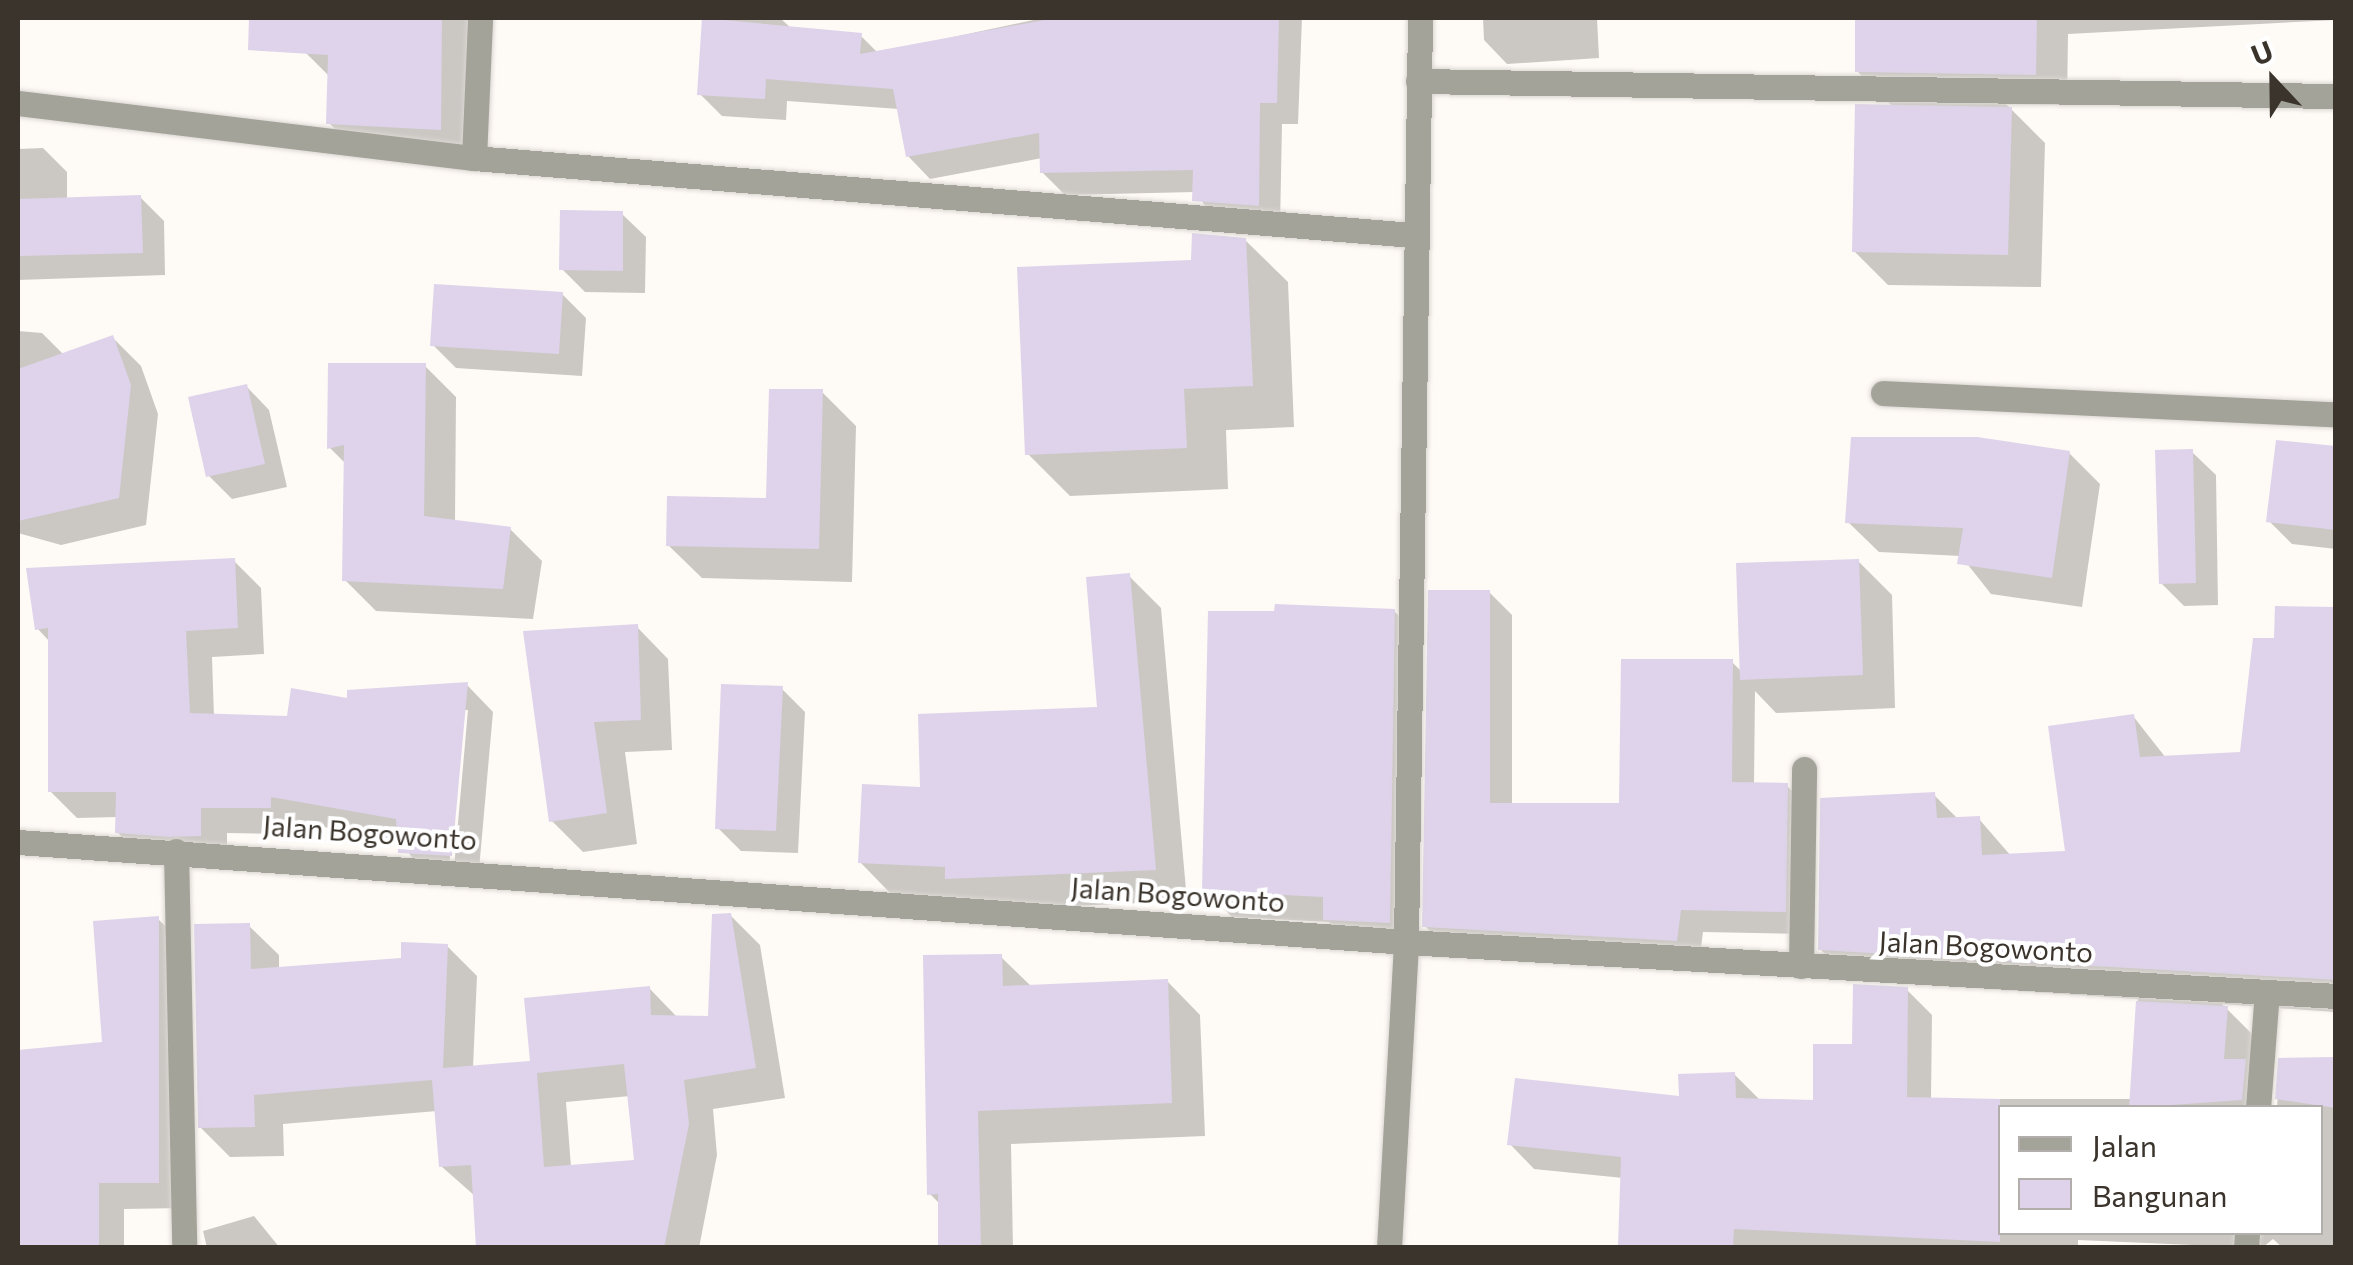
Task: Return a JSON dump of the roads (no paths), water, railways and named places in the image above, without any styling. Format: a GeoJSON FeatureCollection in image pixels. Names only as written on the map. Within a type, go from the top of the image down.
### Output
{"type":"FeatureCollection","features":[{"type":"Feature","properties":{"kind":"street"},"geometry":{"type":"LineString","coordinates":[[474,158],[480,18]]}},
{"type":"Feature","properties":{"kind":"street"},"geometry":{"type":"LineString","coordinates":[[1389,1248],[1406,942],[1413,234],[1420,18]]}},
{"type":"Feature","properties":{"kind":"street"},"geometry":{"type":"LineString","coordinates":[[1418,80],[2336,96]]}},
{"type":"Feature","properties":{"kind":"street"},"geometry":{"type":"LineString","coordinates":[[18,103],[474,158],[1413,234]]}},
{"type":"Feature","properties":{"kind":"street"},"geometry":{"type":"LineString","coordinates":[[1883,393],[2336,414]]}},
{"type":"Feature","properties":{"kind":"street"},"geometry":{"type":"LineString","coordinates":[[1801,966],[1804,769]]}},
{"type":"Feature","properties":{"kind":"street","name":"Jalan Bogowonto"},"geometry":{"type":"LineString","coordinates":[[18,842],[1406,942],[2336,996]]}},
{"type":"Feature","properties":{"kind":"street"},"geometry":{"type":"LineString","coordinates":[[176,851],[184,1248]]}},
{"type":"Feature","properties":{"kind":"street"},"geometry":{"type":"LineString","coordinates":[[2258,1105],[2268,992]]}}]}
